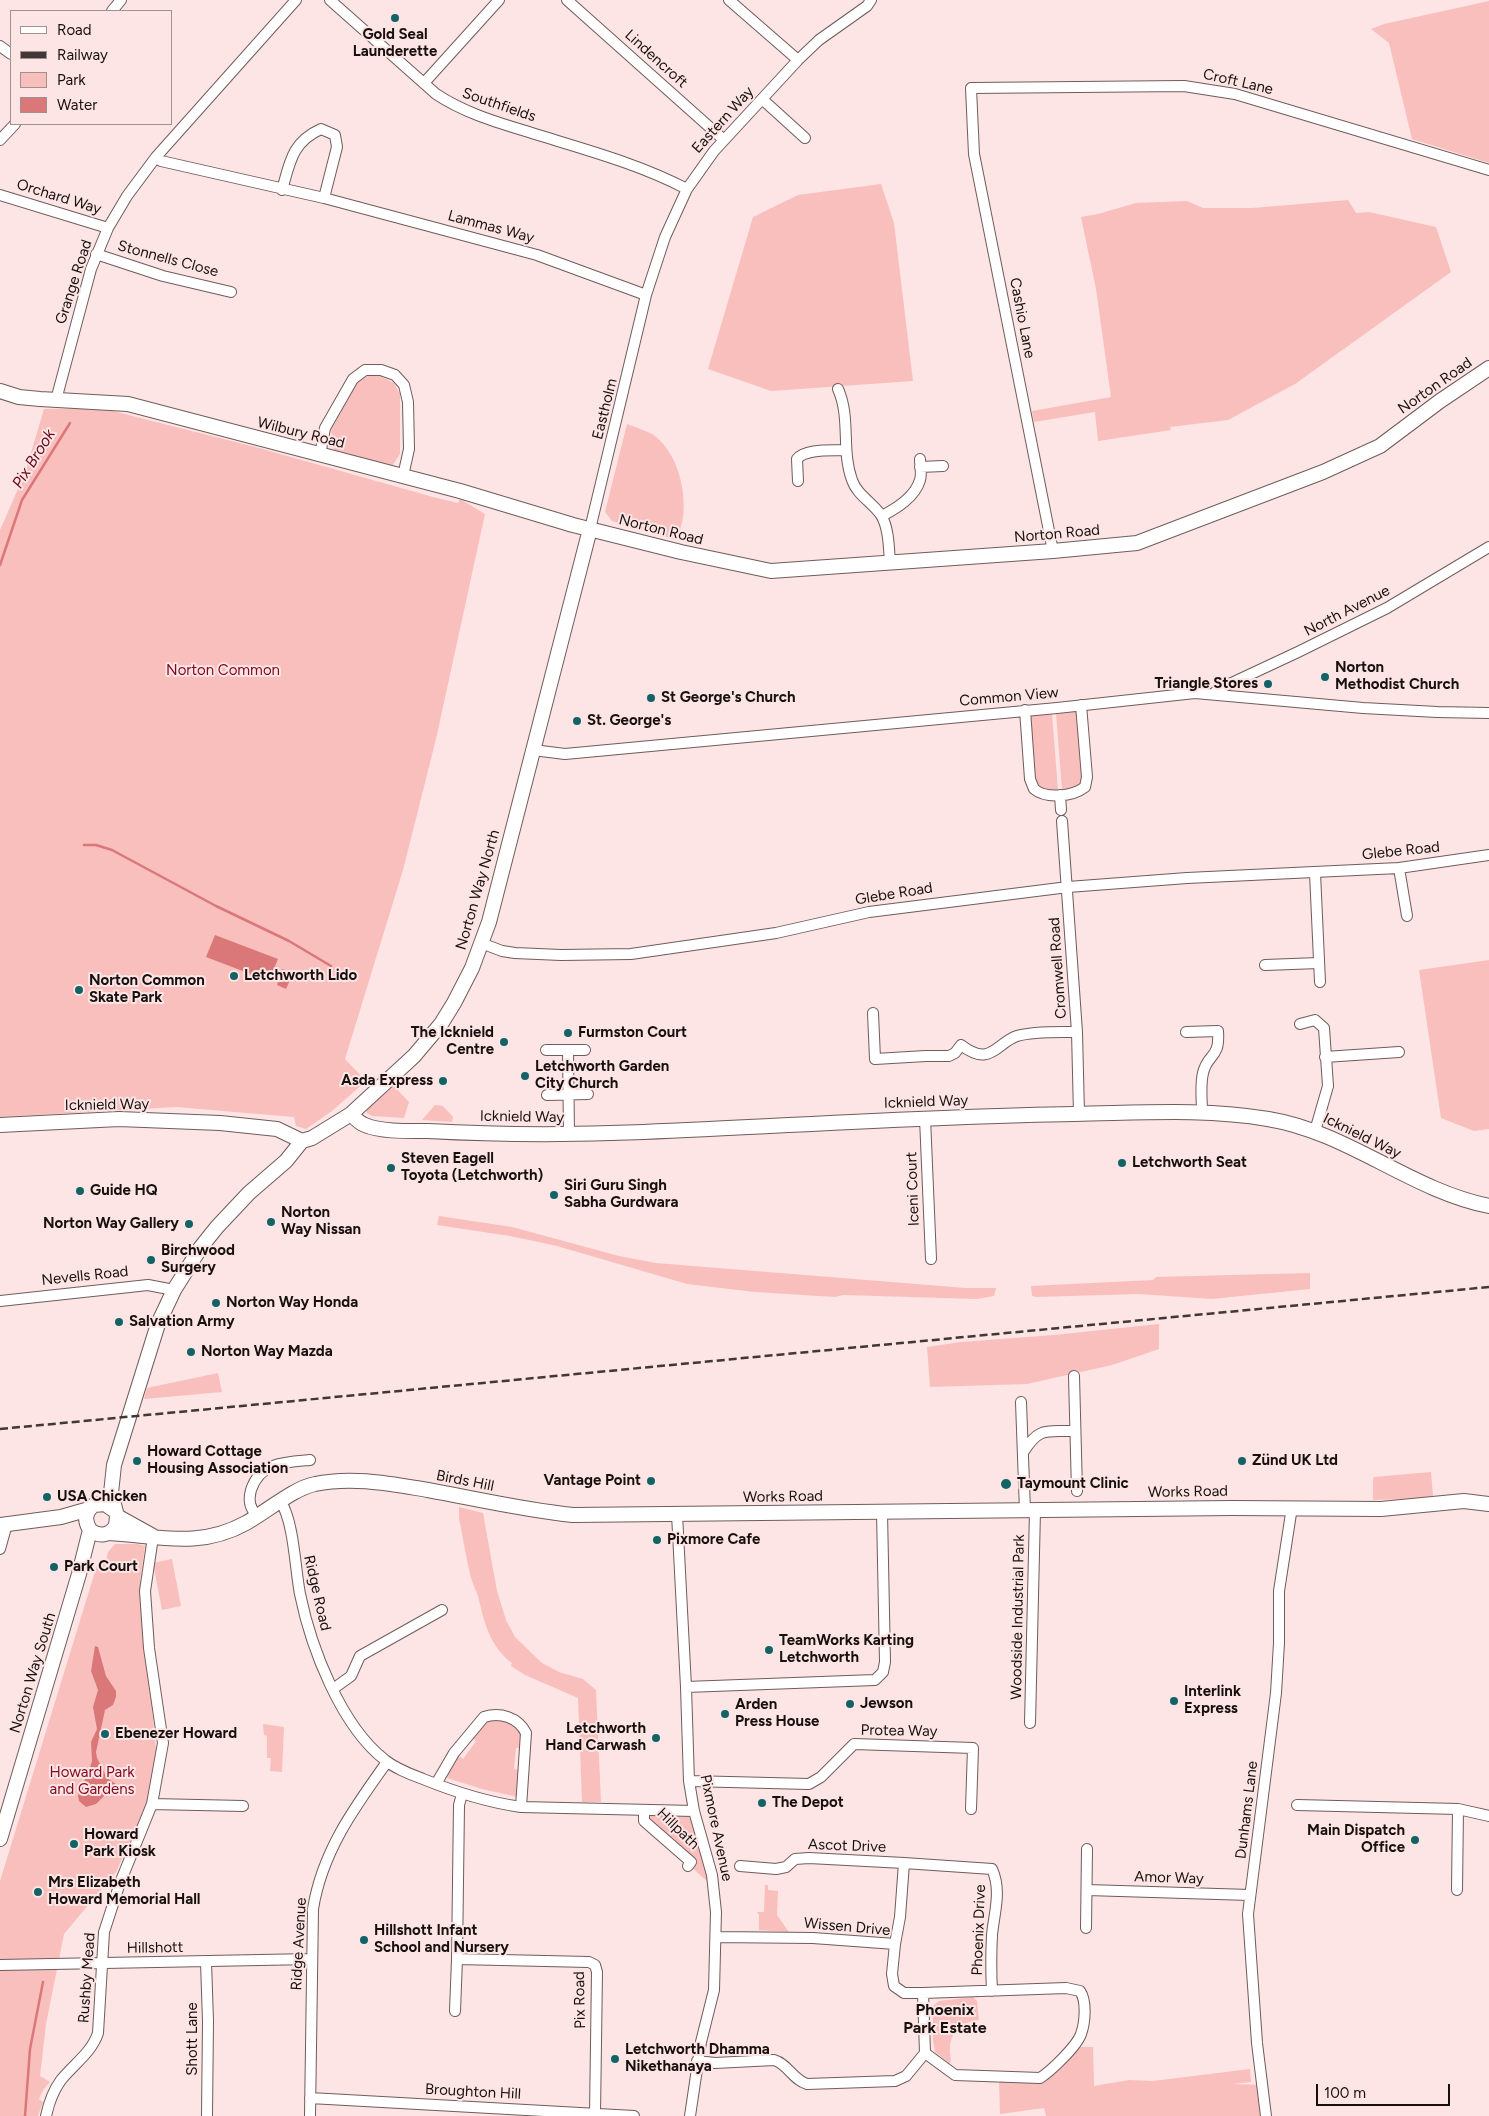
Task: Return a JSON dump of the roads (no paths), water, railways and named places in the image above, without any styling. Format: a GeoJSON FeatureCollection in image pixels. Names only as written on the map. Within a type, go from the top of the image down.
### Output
{"type":"FeatureCollection","features":[{"type":"Feature","properties":{"kind":"street"},"geometry":{"type":"LineString","coordinates":[[113,10],[121,0]]}},
{"type":"Feature","properties":{"kind":"street","name":"Grange Road"},"geometry":{"type":"LineString","coordinates":[[56,400],[67,353],[96,254],[108,228],[127,196],[156,157],[296,0]]}},
{"type":"Feature","properties":{"kind":"street","name":"Southfields"},"geometry":{"type":"LineString","coordinates":[[330,0],[436,94],[468,112],[617,159],[655,173],[687,188]]}},
{"type":"Feature","properties":{"kind":"street"},"geometry":{"type":"LineString","coordinates":[[424,83],[499,0]]}},
{"type":"Feature","properties":{"kind":"street","name":"Lindencroft"},"geometry":{"type":"LineString","coordinates":[[568,0],[724,140]]}},
{"type":"Feature","properties":{"kind":"street"},"geometry":{"type":"LineString","coordinates":[[729,0],[798,60]]}},
{"type":"Feature","properties":{"kind":"street","name":"Eastern Way"},"geometry":{"type":"LineString","coordinates":[[646,296],[665,237],[687,188],[724,140],[798,60],[819,40],[867,6],[870,0]]}},
{"type":"Feature","properties":{"kind":"street","name":"Croft Lane"},"geometry":{"type":"LineString","coordinates":[[971,88],[1193,88],[1244,97],[1489,170]]}},
{"type":"Feature","properties":{"kind":"street","name":"Cashio Lane"},"geometry":{"type":"LineString","coordinates":[[971,88],[974,154],[1053,551]]}},
{"type":"Feature","properties":{"kind":"street"},"geometry":{"type":"LineString","coordinates":[[762,99],[805,138]]}},
{"type":"Feature","properties":{"kind":"street"},"geometry":{"type":"LineString","coordinates":[[0,140],[13,125]]}},
{"type":"Feature","properties":{"kind":"street"},"geometry":{"type":"LineString","coordinates":[[282,190],[292,152],[309,134],[321,129],[335,135],[337,147],[324,198]]}},
{"type":"Feature","properties":{"kind":"street","name":"Lammas Way"},"geometry":{"type":"LineString","coordinates":[[156,157],[161,161],[324,198],[537,255],[646,296]]}},
{"type":"Feature","properties":{"kind":"street","name":"Orchard Way"},"geometry":{"type":"LineString","coordinates":[[0,195],[108,228]]}},
{"type":"Feature","properties":{"kind":"street","name":"Stonnells Close"},"geometry":{"type":"LineString","coordinates":[[96,254],[163,276],[231,292]]}},
{"type":"Feature","properties":{"kind":"street","name":"Eastholm"},"geometry":{"type":"LineString","coordinates":[[590,529],[646,296]]}},
{"type":"Feature","properties":{"kind":"street","name":"Norton Road"},"geometry":{"type":"LineString","coordinates":[[590,529],[690,554],[771,571],[890,564],[1053,551],[1137,542],[1322,472],[1380,446],[1440,401],[1489,368]]}},
{"type":"Feature","properties":{"kind":"street"},"geometry":{"type":"LineString","coordinates":[[320,455],[325,428],[352,379],[365,370],[381,370],[395,375],[404,385],[408,402],[409,449],[402,476]]}},
{"type":"Feature","properties":{"kind":"street"},"geometry":{"type":"LineString","coordinates":[[838,389],[843,400],[846,418],[846,450],[852,481],[862,496],[882,516],[888,538],[890,564]]}},
{"type":"Feature","properties":{"kind":"street","name":"Wilbury Road"},"geometry":{"type":"LineString","coordinates":[[0,392],[19,397],[128,404],[402,476],[590,529]]}},
{"type":"Feature","properties":{"kind":"street"},"geometry":{"type":"LineString","coordinates":[[798,481],[797,459],[802,454],[846,450]]}},
{"type":"Feature","properties":{"kind":"street"},"geometry":{"type":"LineString","coordinates":[[882,516],[906,501],[915,490],[920,479],[920,463],[943,466]]}},
{"type":"Feature","properties":{"kind":"street","name":"Norton Way North"},"geometry":{"type":"LineString","coordinates":[[92,1507],[114,1465],[158,1324],[174,1290],[201,1247],[249,1193],[286,1161],[302,1141],[312,1138],[351,1114],[403,1067],[440,1024],[467,979],[489,922],[590,529]]}},
{"type":"Feature","properties":{"kind":"street","name":"North Avenue"},"geometry":{"type":"LineString","coordinates":[[1214,693],[1387,608],[1489,547]]}},
{"type":"Feature","properties":{"kind":"street","name":"Common View"},"geometry":{"type":"LineString","coordinates":[[533,750],[565,754],[1194,693],[1214,693],[1362,708],[1489,713]]}},
{"type":"Feature","properties":{"kind":"street"},"geometry":{"type":"LineString","coordinates":[[1025,710],[1030,779],[1034,789],[1046,795],[1073,794],[1085,787],[1087,777],[1081,705]]}},
{"type":"Feature","properties":{"kind":"street","name":"Cromwell Road"},"geometry":{"type":"LineString","coordinates":[[1060,794],[1077,1032],[1079,1114]]}},
{"type":"Feature","properties":{"kind":"street","name":"Glebe Road"},"geometry":{"type":"LineString","coordinates":[[482,943],[502,951],[515,953],[561,955],[631,954],[776,933],[868,912],[1068,887],[1187,878],[1399,868],[1489,854]]}},
{"type":"Feature","properties":{"kind":"street"},"geometry":{"type":"LineString","coordinates":[[1399,868],[1407,916]]}},
{"type":"Feature","properties":{"kind":"street"},"geometry":{"type":"LineString","coordinates":[[1315,873],[1320,982]]}},
{"type":"Feature","properties":{"kind":"street"},"geometry":{"type":"LineString","coordinates":[[1265,966],[1320,963]]}},
{"type":"Feature","properties":{"kind":"street"},"geometry":{"type":"LineString","coordinates":[[873,1013],[875,1059],[949,1056],[955,1053],[961,1045],[973,1052],[988,1054],[993,1053],[1017,1036],[1077,1032]]}},
{"type":"Feature","properties":{"kind":"street"},"geometry":{"type":"LineString","coordinates":[[1300,1024],[1315,1020],[1324,1028],[1328,1086],[1315,1130]]}},
{"type":"Feature","properties":{"kind":"street"},"geometry":{"type":"LineString","coordinates":[[1186,1032],[1218,1031],[1219,1045],[1216,1053],[1207,1063],[1202,1073],[1202,1112]]}},
{"type":"Feature","properties":{"kind":"street"},"geometry":{"type":"LineString","coordinates":[[546,1050],[585,1050]]}},
{"type":"Feature","properties":{"kind":"street"},"geometry":{"type":"LineString","coordinates":[[568,1050],[569,1134]]}},
{"type":"Feature","properties":{"kind":"street"},"geometry":{"type":"LineString","coordinates":[[1325,1057],[1399,1052]]}},
{"type":"Feature","properties":{"kind":"street"},"geometry":{"type":"LineString","coordinates":[[546,1095],[588,1094]]}},
{"type":"Feature","properties":{"kind":"street","name":"Icknield Way"},"geometry":{"type":"LineString","coordinates":[[351,1114],[361,1124],[379,1128],[463,1133],[569,1134],[681,1131],[925,1118],[1202,1112],[1271,1119],[1315,1130],[1347,1144],[1410,1178],[1464,1200],[1489,1206]]}},
{"type":"Feature","properties":{"kind":"street","name":"Iceni Court"},"geometry":{"type":"LineString","coordinates":[[925,1118],[931,1260]]}},
{"type":"Feature","properties":{"kind":"street","name":"Icknield Way"},"geometry":{"type":"LineString","coordinates":[[0,1125],[119,1119],[201,1122],[270,1128],[283,1131],[302,1141]]}},
{"type":"Feature","properties":{"kind":"street","name":"Nevells Road"},"geometry":{"type":"LineString","coordinates":[[0,1300],[148,1285],[174,1290]]}},
{"type":"Feature","properties":{"kind":"street"},"geometry":{"type":"LineString","coordinates":[[1074,1376],[1077,1492]]}},
{"type":"Feature","properties":{"kind":"street","name":"Woodside Industrial Park"},"geometry":{"type":"LineString","coordinates":[[1021,1402],[1030,1511],[1030,1723]]}},
{"type":"Feature","properties":{"kind":"street"},"geometry":{"type":"LineString","coordinates":[[1024,1451],[1032,1439],[1039,1433],[1075,1432]]}},
{"type":"Feature","properties":{"kind":"street"},"geometry":{"type":"LineString","coordinates":[[257,1516],[251,1509],[249,1498],[253,1484],[261,1472],[279,1462],[310,1460]]}},
{"type":"Feature","properties":{"kind":"street","name":"Norton Way North"},"geometry":{"type":"LineString","coordinates":[[114,1465],[111,1493],[116,1513]]}},
{"type":"Feature","properties":{"kind":"street","name":"Birds Hill"},"geometry":{"type":"LineString","coordinates":[[108,1534],[140,1538],[197,1540],[232,1530],[300,1489],[314,1484],[363,1481],[403,1486],[529,1510],[556,1513],[624,1516],[677,1514]]}},
{"type":"Feature","properties":{"kind":"street","name":"Works Road"},"geometry":{"type":"LineString","coordinates":[[677,1514],[1292,1507],[1381,1509],[1464,1501],[1489,1504]]}},
{"type":"Feature","properties":{"kind":"street","name":"Ridge Road"},"geometry":{"type":"LineString","coordinates":[[281,1502],[285,1509],[289,1527],[300,1594],[310,1633],[333,1689],[358,1731],[372,1749],[387,1762],[462,1794],[493,1803],[521,1808],[694,1811]]}},
{"type":"Feature","properties":{"kind":"street"},"geometry":{"type":"LineString","coordinates":[[0,1549],[3,1524],[61,1517],[106,1504],[116,1513],[116,1526],[108,1534],[100,1535],[61,1517]]}},
{"type":"Feature","properties":{"kind":"street"},"geometry":{"type":"LineString","coordinates":[[88,1528],[86,1514],[92,1507]]}},
{"type":"Feature","properties":{"kind":"street","name":"Dunhams Lane"},"geometry":{"type":"LineString","coordinates":[[1266,2116],[1257,2043],[1248,1914],[1260,1832],[1276,1694],[1280,1643],[1279,1591],[1292,1507]]}},
{"type":"Feature","properties":{"kind":"street"},"geometry":{"type":"LineString","coordinates":[[686,1687],[875,1680],[883,1672],[885,1662],[882,1512]]}},
{"type":"Feature","properties":{"kind":"street","name":"Birds Hill"},"geometry":{"type":"LineString","coordinates":[[116,1513],[153,1537]]}},
{"type":"Feature","properties":{"kind":"street","name":"Pixmore Avenue"},"geometry":{"type":"LineString","coordinates":[[677,1514],[686,1687],[688,1781],[694,1811],[712,1875],[716,1937],[714,1990],[697,2061],[690,2116]]}},
{"type":"Feature","properties":{"kind":"street","name":"Norton Way South"},"geometry":{"type":"LineString","coordinates":[[0,1839],[79,1574],[88,1528]]}},
{"type":"Feature","properties":{"kind":"street","name":"Norton Way South"},"geometry":{"type":"LineString","coordinates":[[79,1574],[99,1541],[108,1534]]}},
{"type":"Feature","properties":{"kind":"street","name":"Rushby Mead"},"geometry":{"type":"LineString","coordinates":[[46,2116],[50,2098],[56,2088],[94,2043],[100,2018],[104,1964],[102,1944],[107,1919],[152,1804],[163,1743],[150,1648],[145,1591],[153,1537]]}},
{"type":"Feature","properties":{"kind":"street"},"geometry":{"type":"LineString","coordinates":[[333,1689],[351,1676],[360,1656],[442,1610]]}},
{"type":"Feature","properties":{"kind":"street"},"geometry":{"type":"LineString","coordinates":[[436,1784],[454,1753],[484,1717],[503,1714],[516,1721],[523,1727],[526,1733],[521,1808]]}},
{"type":"Feature","properties":{"kind":"street","name":"Protea Way"},"geometry":{"type":"LineString","coordinates":[[688,1781],[809,1784],[821,1777],[854,1744],[973,1748],[971,1809]]}},
{"type":"Feature","properties":{"kind":"street","name":"Ridge Avenue"},"geometry":{"type":"LineString","coordinates":[[310,2116],[313,1909],[324,1866],[355,1808],[387,1762]]}},
{"type":"Feature","properties":{"kind":"street"},"geometry":{"type":"LineString","coordinates":[[455,2011],[459,1805],[462,1794]]}},
{"type":"Feature","properties":{"kind":"street"},"geometry":{"type":"LineString","coordinates":[[152,1804],[243,1806]]}},
{"type":"Feature","properties":{"kind":"street"},"geometry":{"type":"LineString","coordinates":[[1297,1805],[1458,1809],[1489,1816]]}},
{"type":"Feature","properties":{"kind":"street"},"geometry":{"type":"LineString","coordinates":[[1457,1890],[1458,1809]]}},
{"type":"Feature","properties":{"kind":"street","name":"Hillpath"},"geometry":{"type":"LineString","coordinates":[[644,1811],[644,1820],[691,1862],[688,1866]]}},
{"type":"Feature","properties":{"kind":"street"},"geometry":{"type":"LineString","coordinates":[[1086,1928],[1087,1849]]}},
{"type":"Feature","properties":{"kind":"street","name":"Ascot Drive"},"geometry":{"type":"LineString","coordinates":[[740,1866],[776,1869],[786,1866],[795,1859],[809,1858],[904,1863],[900,1917],[895,1944]]}},
{"type":"Feature","properties":{"kind":"street","name":"Phoenix Drive"},"geometry":{"type":"LineString","coordinates":[[904,1863],[992,1869],[996,1880],[997,1892],[992,1937],[992,1991]]}},
{"type":"Feature","properties":{"kind":"street","name":"Amor Way"},"geometry":{"type":"LineString","coordinates":[[1087,1890],[1250,1895]]}},
{"type":"Feature","properties":{"kind":"street","name":"Wissen Drive"},"geometry":{"type":"LineString","coordinates":[[716,1937],[813,1938],[895,1944],[892,1974],[894,1986],[904,1993],[923,1993]]}},
{"type":"Feature","properties":{"kind":"street","name":"Hillshott"},"geometry":{"type":"LineString","coordinates":[[0,1965],[312,1959]]}},
{"type":"Feature","properties":{"kind":"street","name":"Pix Road"},"geometry":{"type":"LineString","coordinates":[[457,1959],[589,1962],[595,1966],[597,1972],[595,2114]]}},
{"type":"Feature","properties":{"kind":"street","name":"Shott Lane"},"geometry":{"type":"LineString","coordinates":[[206,1962],[208,2021],[207,2116]]}},
{"type":"Feature","properties":{"kind":"street"},"geometry":{"type":"LineString","coordinates":[[697,2061],[715,2063],[774,2060],[781,2062],[798,2080],[807,2084],[889,2083],[906,2076],[925,2053],[923,1993],[1058,1988],[1080,1991],[1083,1996],[1081,2035],[1049,2072],[1040,2078],[955,2075],[925,2053]]}},
{"type":"Feature","properties":{"kind":"street","name":"Broughton Hill"},"geometry":{"type":"LineString","coordinates":[[310,2098],[496,2112],[634,2116]]}},
{"type":"Feature","properties":{"kind":"water"},"geometry":{"type":"Polygon","coordinates":[[[215,935],[278,959],[269,981],[206,957],[215,935]]]}},
{"type":"Feature","properties":{"kind":"water"},"geometry":{"type":"Polygon","coordinates":[[[282,969],[293,973],[286,989],[277,985],[282,969]]]}},
{"type":"Feature","properties":{"kind":"water"},"geometry":{"type":"Polygon","coordinates":[[[95,1646],[98,1647],[106,1676],[116,1691],[113,1705],[105,1710],[96,1752],[97,1758],[107,1778],[119,1786],[116,1794],[105,1795],[96,1804],[86,1807],[79,1801],[78,1796],[92,1761],[91,1742],[97,1729],[93,1707],[98,1690],[91,1671],[95,1646]]]}},
{"type":"Feature","properties":{"kind":"waterway","name":"Pix Brook"},"geometry":{"type":"LineString","coordinates":[[0,565],[22,500],[70,423]]}},
{"type":"Feature","properties":{"kind":"waterway"},"geometry":{"type":"LineString","coordinates":[[84,845],[96,845],[112,850],[216,906],[289,941],[331,966]]}},
{"type":"Feature","properties":{"kind":"waterway"},"geometry":{"type":"LineString","coordinates":[[25,2116],[30,2049],[43,1982]]}},
{"type":"Feature","properties":{"kind":"railway"},"geometry":{"type":"LineString","coordinates":[[0,1429],[1489,1287]]}},
{"type":"Feature","properties":{"kind":"place","name":"Gold Seal Launderette"},"geometry":{"type":"Point","coordinates":[395,18]}},
{"type":"Feature","properties":{"kind":"place","name":"Norton Methodist Church"},"geometry":{"type":"Point","coordinates":[1325,677]}},
{"type":"Feature","properties":{"kind":"place","name":"Triangle Stores"},"geometry":{"type":"Point","coordinates":[1268,684]}},
{"type":"Feature","properties":{"kind":"place","name":"St George's Church"},"geometry":{"type":"Point","coordinates":[651,698]}},
{"type":"Feature","properties":{"kind":"place","name":"St. George's"},"geometry":{"type":"Point","coordinates":[577,721]}},
{"type":"Feature","properties":{"kind":"place","name":"Letchworth Lido"},"geometry":{"type":"Point","coordinates":[234,976]}},
{"type":"Feature","properties":{"kind":"place","name":"Norton Common Skate Park"},"geometry":{"type":"Point","coordinates":[79,990]}},
{"type":"Feature","properties":{"kind":"place","name":"Furmston Court"},"geometry":{"type":"Point","coordinates":[568,1033]}},
{"type":"Feature","properties":{"kind":"place","name":"The Icknield Centre"},"geometry":{"type":"Point","coordinates":[504,1042]}},
{"type":"Feature","properties":{"kind":"place","name":"Letchworth Garden City Church"},"geometry":{"type":"Point","coordinates":[525,1076]}},
{"type":"Feature","properties":{"kind":"place","name":"Asda Express"},"geometry":{"type":"Point","coordinates":[443,1081]}},
{"type":"Feature","properties":{"kind":"place","name":"Letchworth Seat"},"geometry":{"type":"Point","coordinates":[1122,1163]}},
{"type":"Feature","properties":{"kind":"place","name":"Steven Eagell Toyota (Letchworth)"},"geometry":{"type":"Point","coordinates":[391,1168]}},
{"type":"Feature","properties":{"kind":"place","name":"Guide HQ"},"geometry":{"type":"Point","coordinates":[80,1191]}},
{"type":"Feature","properties":{"kind":"place","name":"Siri Guru Singh Sabha Gurdwara"},"geometry":{"type":"Point","coordinates":[554,1195]}},
{"type":"Feature","properties":{"kind":"place","name":"Norton Way Nissan"},"geometry":{"type":"Point","coordinates":[271,1222]}},
{"type":"Feature","properties":{"kind":"place","name":"Norton Way Gallery"},"geometry":{"type":"Point","coordinates":[189,1224]}},
{"type":"Feature","properties":{"kind":"place","name":"Birchwood Surgery"},"geometry":{"type":"Point","coordinates":[151,1260]}},
{"type":"Feature","properties":{"kind":"place","name":"Norton Way Honda"},"geometry":{"type":"Point","coordinates":[216,1303]}},
{"type":"Feature","properties":{"kind":"place","name":"Salvation Army"},"geometry":{"type":"Point","coordinates":[119,1322]}},
{"type":"Feature","properties":{"kind":"place","name":"Norton Way Mazda"},"geometry":{"type":"Point","coordinates":[191,1352]}},
{"type":"Feature","properties":{"kind":"place","name":"Howard Cottage Housing Association"},"geometry":{"type":"Point","coordinates":[137,1461]}},
{"type":"Feature","properties":{"kind":"place","name":"Zünd UK Ltd"},"geometry":{"type":"Point","coordinates":[1242,1461]}},
{"type":"Feature","properties":{"kind":"place","name":"Vantage Point"},"geometry":{"type":"Point","coordinates":[651,1481]}},
{"type":"Feature","properties":{"kind":"place","name":"Taymount Clinic"},"geometry":{"type":"Point","coordinates":[1006,1484]}},
{"type":"Feature","properties":{"kind":"place","name":"USA Chicken"},"geometry":{"type":"Point","coordinates":[47,1497]}},
{"type":"Feature","properties":{"kind":"place","name":"Pixmore Cafe"},"geometry":{"type":"Point","coordinates":[657,1540]}},
{"type":"Feature","properties":{"kind":"place","name":"Park Court"},"geometry":{"type":"Point","coordinates":[54,1567]}},
{"type":"Feature","properties":{"kind":"place","name":"TeamWorks Karting Letchworth"},"geometry":{"type":"Point","coordinates":[769,1650]}},
{"type":"Feature","properties":{"kind":"place","name":"Interlink Express"},"geometry":{"type":"Point","coordinates":[1174,1701]}},
{"type":"Feature","properties":{"kind":"place","name":"Jewson"},"geometry":{"type":"Point","coordinates":[850,1704]}},
{"type":"Feature","properties":{"kind":"place","name":"Arden Press House"},"geometry":{"type":"Point","coordinates":[725,1714]}},
{"type":"Feature","properties":{"kind":"place","name":"Ebenezer Howard"},"geometry":{"type":"Point","coordinates":[105,1734]}},
{"type":"Feature","properties":{"kind":"place","name":"Letchworth Hand Carwash"},"geometry":{"type":"Point","coordinates":[656,1738]}},
{"type":"Feature","properties":{"kind":"place","name":"The Depot"},"geometry":{"type":"Point","coordinates":[762,1803]}},
{"type":"Feature","properties":{"kind":"place","name":"Main Dispatch Office"},"geometry":{"type":"Point","coordinates":[1415,1840]}},
{"type":"Feature","properties":{"kind":"place","name":"Howard Park Kiosk"},"geometry":{"type":"Point","coordinates":[74,1844]}},
{"type":"Feature","properties":{"kind":"place","name":"Mrs Elizabeth Howard Memorial Hall"},"geometry":{"type":"Point","coordinates":[38,1892]}},
{"type":"Feature","properties":{"kind":"place","name":"Hillshott Infant School and Nursery"},"geometry":{"type":"Point","coordinates":[364,1940]}},
{"type":"Feature","properties":{"kind":"place","name":"Letchworth Dhamma Nikethanaya"},"geometry":{"type":"Point","coordinates":[615,2059]}},
{"type":"Feature","properties":{"kind":"district","name":"Phoenix Park Estate"},"geometry":{"type":"Point","coordinates":[945,2019]}},
{"type":"Feature","properties":{"kind":"park label","name":"Norton Common"},"geometry":{"type":"Point","coordinates":[223,671]}},
{"type":"Feature","properties":{"kind":"park label","name":"Howard Park and Gardens"},"geometry":{"type":"Point","coordinates":[92,1782]}}]}
